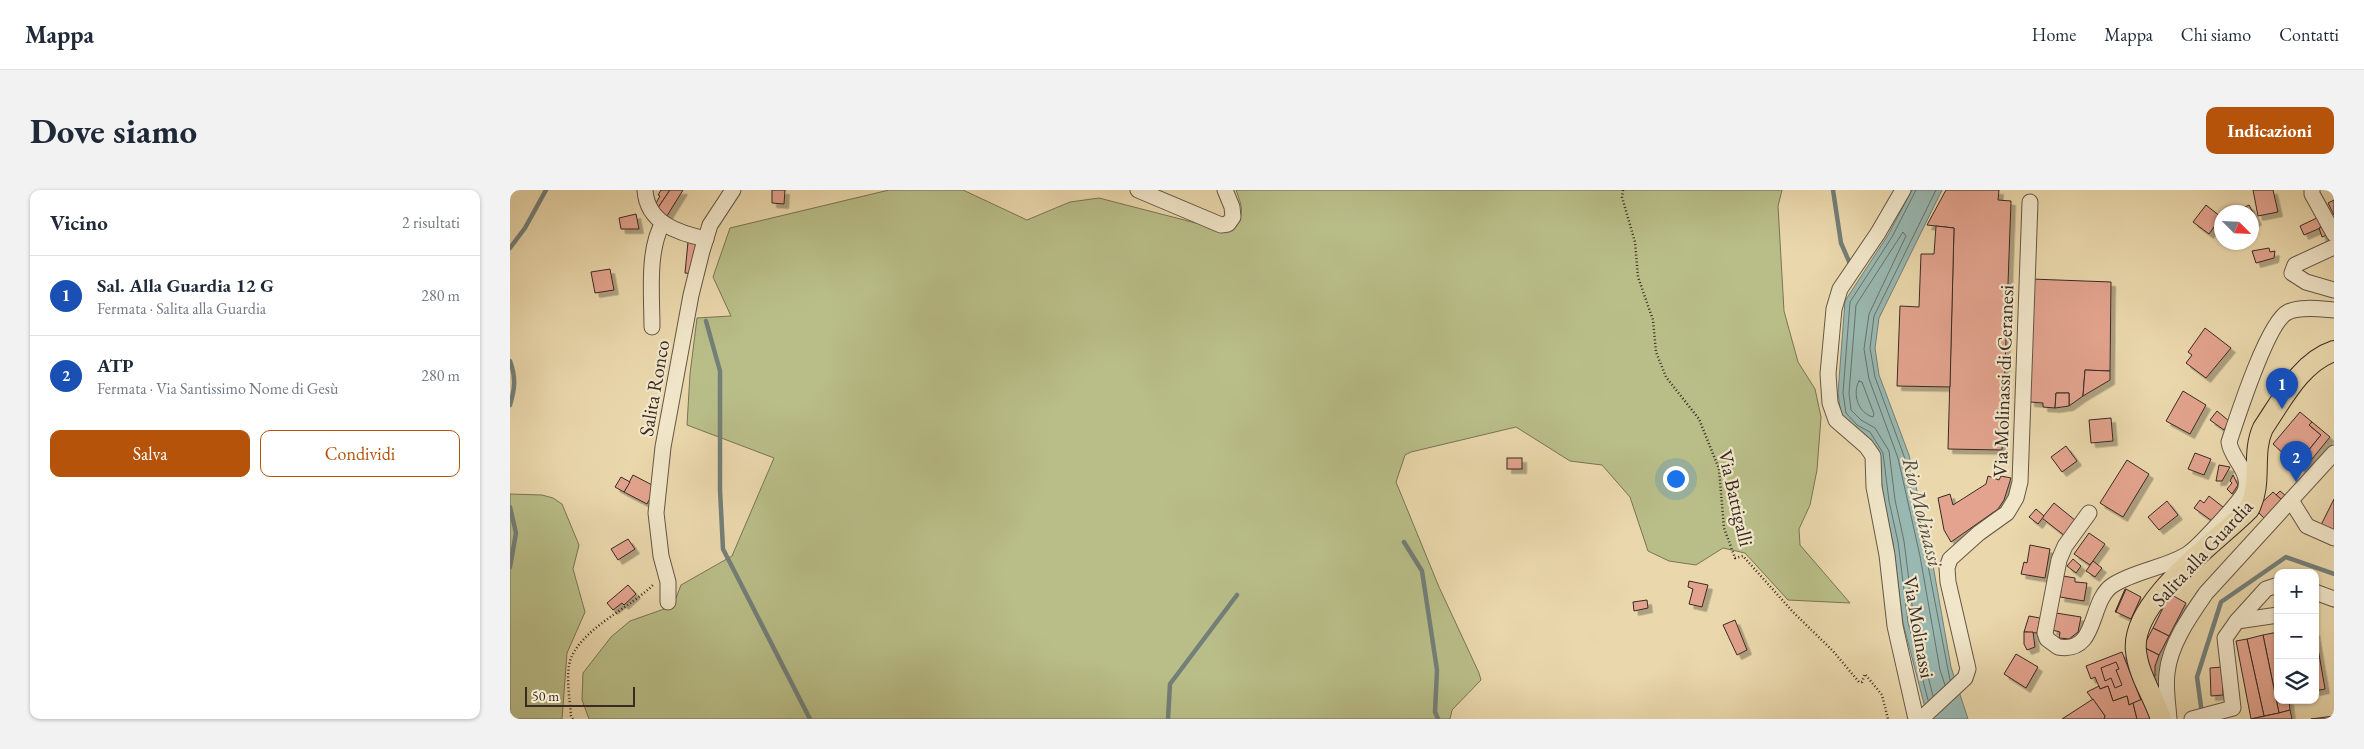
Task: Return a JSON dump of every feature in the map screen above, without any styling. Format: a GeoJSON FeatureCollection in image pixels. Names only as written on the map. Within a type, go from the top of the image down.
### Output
{"type":"FeatureCollection","features":[{"type":"Feature","properties":{"kind":"main road","name":"Salita alla Guardia"},"geometry":{"type":"LineString","coordinates":[[2161,719],[2137,660],[2136,641],[2138,631],[2152,603],[2189,558],[2249,509],[2255,498],[2258,439],[2310,364],[2322,355],[2334,351]]}},
{"type":"Feature","properties":{"kind":"street"},"geometry":{"type":"LineString","coordinates":[[645,190],[646,199],[652,213],[663,223],[674,230],[706,238]]}},
{"type":"Feature","properties":{"kind":"street","name":"Salita Ronco"},"geometry":{"type":"LineString","coordinates":[[668,602],[668,582],[661,556],[657,523],[658,490],[663,447],[691,295],[706,238],[710,225],[733,190]]}},
{"type":"Feature","properties":{"kind":"street"},"geometry":{"type":"LineString","coordinates":[[1138,190],[1221,225],[1228,224],[1233,217],[1232,207],[1225,190]]}},
{"type":"Feature","properties":{"kind":"street","name":"Via Molinassi"},"geometry":{"type":"LineString","coordinates":[[1903,190],[1878,233],[1840,289],[1834,309],[1828,374],[1830,403],[1836,420],[1866,446],[1873,456],[1874,488],[1887,555],[1896,626],[1920,718]]}},
{"type":"Feature","properties":{"kind":"street"},"geometry":{"type":"LineString","coordinates":[[2312,190],[2312,194],[2334,234]]}},
{"type":"Feature","properties":{"kind":"street","name":"Via Molinassi di Ceranesi"},"geometry":{"type":"LineString","coordinates":[[1920,718],[1965,678],[1968,669],[1967,660],[1958,634],[1947,568],[1950,559],[1958,550],[2007,513],[2016,498],[2020,482],[2030,202]]}},
{"type":"Feature","properties":{"kind":"street"},"geometry":{"type":"LineString","coordinates":[[652,327],[654,248],[657,232],[663,223]]}},
{"type":"Feature","properties":{"kind":"street"},"geometry":{"type":"LineString","coordinates":[[2334,247],[2295,266],[2292,273],[2306,282],[2334,290]]}},
{"type":"Feature","properties":{"kind":"street"},"geometry":{"type":"LineString","coordinates":[[2089,513],[2065,546],[2059,560],[2045,633],[2047,639],[2058,647],[2072,646],[2085,638],[2091,630],[2098,604],[2110,587],[2189,558],[2236,504],[2245,490],[2245,474],[2229,442],[2251,374],[2278,321],[2288,311],[2334,310]]}},
{"type":"Feature","properties":{"kind":"street"},"geometry":{"type":"LineString","coordinates":[[2169,719],[2167,672],[2172,653],[2192,614],[2206,593],[2292,502],[2334,453]]}},
{"type":"Feature","properties":{"kind":"street"},"geometry":{"type":"LineString","coordinates":[[2292,502],[2307,526],[2334,538]]}},
{"type":"Feature","properties":{"kind":"street"},"geometry":{"type":"LineString","coordinates":[[2192,719],[2233,708],[2225,638],[2237,621],[2266,589],[2274,586]]}},
{"type":"Feature","properties":{"kind":"street"},"geometry":{"type":"LineString","coordinates":[[2319,593],[2334,599]]}},
{"type":"Feature","properties":{"kind":"street"},"geometry":{"type":"LineString","coordinates":[[2237,621],[2274,616]]}},
{"type":"Feature","properties":{"kind":"path","name":"Via Battigalli"},"geometry":{"type":"LineString","coordinates":[[1623,190],[1622,197],[1635,242],[1637,272],[1653,320],[1656,352],[1666,377],[1699,419],[1719,468],[1724,528],[1735,558],[1743,556],[1792,612],[1833,650],[1859,682],[1862,682],[1865,674],[1882,695],[1888,719]]}},
{"type":"Feature","properties":{"kind":"path"},"geometry":{"type":"LineString","coordinates":[[572,719],[570,716],[570,659],[582,641],[642,595],[657,579]]}},
{"type":"Feature","properties":{"kind":"green space"},"geometry":{"type":"Polygon","coordinates":[[[889,190],[963,190],[1027,220],[1070,202],[1099,198],[1223,230],[1236,222],[1241,214],[1241,204],[1236,190],[1782,190],[1778,206],[1784,311],[1798,362],[1815,389],[1821,417],[1817,470],[1810,505],[1799,529],[1800,545],[1850,603],[1788,600],[1745,553],[1723,548],[1696,565],[1669,561],[1648,551],[1630,497],[1602,465],[1570,461],[1516,427],[1411,452],[1405,455],[1396,482],[1439,587],[1481,680],[1452,710],[1450,719],[589,719],[582,700],[583,673],[611,637],[630,621],[667,608],[676,598],[681,585],[732,556],[774,458],[687,425],[690,374],[697,318],[731,316],[713,277],[730,228],[889,190]]]}},
{"type":"Feature","properties":{"kind":"green space"},"geometry":{"type":"Polygon","coordinates":[[[510,494],[542,495],[553,498],[562,504],[579,545],[573,569],[585,612],[567,653],[562,719],[510,719],[510,494]]]}},
{"type":"Feature","properties":{"kind":"water"},"geometry":{"type":"Polygon","coordinates":[[[1912,190],[1942,190],[1879,318],[1875,348],[1879,375],[1909,455],[1931,554],[1951,667],[1968,719],[1928,719],[1903,623],[1893,543],[1884,502],[1878,454],[1866,435],[1855,429],[1841,415],[1838,393],[1845,301],[1888,235],[1912,190]]]}},
{"type":"Feature","properties":{"kind":"building"},"geometry":{"type":"Polygon","coordinates":[[[661,190],[670,190],[655,212],[652,210],[660,196],[658,195],[661,190]]]}},
{"type":"Feature","properties":{"kind":"building"},"geometry":{"type":"Polygon","coordinates":[[[670,190],[683,190],[665,219],[655,212],[670,190]]]}},
{"type":"Feature","properties":{"kind":"building"},"geometry":{"type":"Polygon","coordinates":[[[772,190],[785,190],[784,204],[772,203],[772,190]]]}},
{"type":"Feature","properties":{"kind":"building"},"geometry":{"type":"Polygon","coordinates":[[[1946,190],[1999,190],[1998,200],[2011,201],[2002,450],[1948,449],[1954,228],[1927,225],[1946,190]]]}},
{"type":"Feature","properties":{"kind":"building"},"geometry":{"type":"Polygon","coordinates":[[[2253,190],[2273,190],[2278,212],[2259,216],[2259,205],[2256,205],[2253,190]]]}},
{"type":"Feature","properties":{"kind":"building"},"geometry":{"type":"Polygon","coordinates":[[[2334,200],[2334,215],[2328,203],[2334,200]]]}},
{"type":"Feature","properties":{"kind":"building"},"geometry":{"type":"Polygon","coordinates":[[[2206,205],[2214,211],[2214,227],[2209,234],[2193,222],[2206,205]]]}},
{"type":"Feature","properties":{"kind":"building"},"geometry":{"type":"Polygon","coordinates":[[[636,214],[639,229],[621,229],[619,218],[636,214]]]}},
{"type":"Feature","properties":{"kind":"building"},"geometry":{"type":"Polygon","coordinates":[[[2321,216],[2325,226],[2304,235],[2300,226],[2321,216]]]}},
{"type":"Feature","properties":{"kind":"building"},"geometry":{"type":"Polygon","coordinates":[[[1936,226],[1954,228],[1950,387],[1897,386],[1900,306],[1919,307],[1921,254],[1934,254],[1936,226]]]}},
{"type":"Feature","properties":{"kind":"building"},"geometry":{"type":"Polygon","coordinates":[[[2325,226],[2329,234],[2322,237],[2319,228],[2325,226]]]}},
{"type":"Feature","properties":{"kind":"building"},"geometry":{"type":"Polygon","coordinates":[[[688,242],[698,243],[695,274],[685,273],[688,242]]]}},
{"type":"Feature","properties":{"kind":"building"},"geometry":{"type":"Polygon","coordinates":[[[2269,248],[2270,252],[2275,251],[2274,258],[2256,263],[2252,251],[2269,248]]]}},
{"type":"Feature","properties":{"kind":"building"},"geometry":{"type":"Polygon","coordinates":[[[610,269],[614,290],[595,293],[591,272],[610,269]]]}},
{"type":"Feature","properties":{"kind":"building"},"geometry":{"type":"Polygon","coordinates":[[[2031,279],[2111,282],[2110,371],[2085,370],[2083,396],[2069,406],[2069,393],[2056,393],[2055,408],[2043,407],[2043,403],[2030,402],[2031,279]]]}},
{"type":"Feature","properties":{"kind":"building"},"geometry":{"type":"Polygon","coordinates":[[[2205,328],[2231,348],[2206,378],[2186,363],[2192,355],[2188,352],[2205,328]]]}},
{"type":"Feature","properties":{"kind":"building"},"geometry":{"type":"Polygon","coordinates":[[[2085,370],[2110,371],[2110,380],[2083,396],[2085,370]]]}},
{"type":"Feature","properties":{"kind":"building"},"geometry":{"type":"Polygon","coordinates":[[[2183,391],[2206,405],[2190,434],[2166,421],[2183,391]]]}},
{"type":"Feature","properties":{"kind":"building"},"geometry":{"type":"Polygon","coordinates":[[[2056,393],[2069,393],[2069,406],[2055,408],[2056,393]]]}},
{"type":"Feature","properties":{"kind":"building"},"geometry":{"type":"Polygon","coordinates":[[[2217,411],[2229,421],[2224,430],[2210,420],[2217,411]]]}},
{"type":"Feature","properties":{"kind":"building"},"geometry":{"type":"Polygon","coordinates":[[[2300,412],[2312,422],[2309,425],[2321,435],[2299,462],[2287,453],[2285,455],[2273,444],[2300,412]]]}},
{"type":"Feature","properties":{"kind":"building"},"geometry":{"type":"Polygon","coordinates":[[[2111,418],[2113,441],[2091,443],[2089,420],[2111,418]]]}},
{"type":"Feature","properties":{"kind":"building"},"geometry":{"type":"Polygon","coordinates":[[[2312,422],[2330,437],[2303,470],[2285,455],[2287,453],[2299,462],[2321,435],[2309,425],[2312,422]]]}},
{"type":"Feature","properties":{"kind":"building"},"geometry":{"type":"Polygon","coordinates":[[[2066,446],[2077,461],[2062,472],[2051,457],[2066,446]]]}},
{"type":"Feature","properties":{"kind":"building"},"geometry":{"type":"Polygon","coordinates":[[[2195,453],[2211,459],[2204,475],[2188,469],[2195,453]]]}},
{"type":"Feature","properties":{"kind":"building"},"geometry":{"type":"Polygon","coordinates":[[[1507,458],[1522,458],[1522,469],[1507,469],[1507,458]]]}},
{"type":"Feature","properties":{"kind":"building"},"geometry":{"type":"Polygon","coordinates":[[[2127,460],[2149,474],[2123,517],[2100,503],[2127,460]]]}},
{"type":"Feature","properties":{"kind":"building"},"geometry":{"type":"Polygon","coordinates":[[[2219,465],[2230,467],[2222,481],[2216,481],[2219,465]]]}},
{"type":"Feature","properties":{"kind":"building"},"geometry":{"type":"Polygon","coordinates":[[[633,475],[656,487],[647,504],[624,492],[633,475]]]}},
{"type":"Feature","properties":{"kind":"building"},"geometry":{"type":"Polygon","coordinates":[[[2233,475],[2238,485],[2232,494],[2227,489],[2232,483],[2230,481],[2233,475]]]}},
{"type":"Feature","properties":{"kind":"building"},"geometry":{"type":"Polygon","coordinates":[[[1988,476],[1999,480],[2001,476],[2011,478],[2004,500],[1998,509],[1951,542],[1944,530],[1938,498],[1950,494],[1953,505],[1986,484],[1988,476]]]}},
{"type":"Feature","properties":{"kind":"building"},"geometry":{"type":"Polygon","coordinates":[[[621,477],[630,482],[624,492],[615,487],[621,477]]]}},
{"type":"Feature","properties":{"kind":"building"},"geometry":{"type":"Polygon","coordinates":[[[2280,491],[2286,496],[2282,500],[2276,495],[2280,491]]]}},
{"type":"Feature","properties":{"kind":"building"},"geometry":{"type":"Polygon","coordinates":[[[2273,492],[2282,500],[2264,518],[2255,509],[2273,492]]]}},
{"type":"Feature","properties":{"kind":"building"},"geometry":{"type":"Polygon","coordinates":[[[2209,496],[2223,507],[2212,521],[2194,508],[2200,500],[2204,503],[2209,496]]]}},
{"type":"Feature","properties":{"kind":"building"},"geometry":{"type":"Polygon","coordinates":[[[2334,499],[2334,532],[2321,525],[2334,499]]]}},
{"type":"Feature","properties":{"kind":"building"},"geometry":{"type":"Polygon","coordinates":[[[2167,501],[2178,515],[2159,530],[2148,517],[2167,501]]]}},
{"type":"Feature","properties":{"kind":"building"},"geometry":{"type":"Polygon","coordinates":[[[2054,503],[2076,521],[2065,536],[2042,518],[2054,503]]]}},
{"type":"Feature","properties":{"kind":"building"},"geometry":{"type":"Polygon","coordinates":[[[2036,509],[2044,516],[2038,524],[2029,517],[2036,509]]]}},
{"type":"Feature","properties":{"kind":"building"},"geometry":{"type":"Polygon","coordinates":[[[2089,533],[2105,544],[2090,565],[2074,554],[2089,533]]]}},
{"type":"Feature","properties":{"kind":"building"},"geometry":{"type":"Polygon","coordinates":[[[628,539],[635,549],[618,560],[611,549],[628,539]]]}},
{"type":"Feature","properties":{"kind":"building"},"geometry":{"type":"Polygon","coordinates":[[[2030,545],[2050,549],[2045,578],[2021,574],[2024,562],[2027,563],[2030,545]]]}},
{"type":"Feature","properties":{"kind":"building"},"geometry":{"type":"Polygon","coordinates":[[[2073,559],[2081,566],[2076,573],[2067,566],[2073,559]]]}},
{"type":"Feature","properties":{"kind":"building"},"geometry":{"type":"Polygon","coordinates":[[[2093,561],[2102,568],[2095,577],[2086,571],[2093,561]]]}},
{"type":"Feature","properties":{"kind":"building"},"geometry":{"type":"Polygon","coordinates":[[[2063,576],[2075,578],[2075,582],[2087,583],[2084,601],[2060,597],[2063,576]]]}},
{"type":"Feature","properties":{"kind":"building"},"geometry":{"type":"Polygon","coordinates":[[[1689,581],[1708,585],[1702,607],[1689,604],[1693,589],[1688,587],[1689,581]]]}},
{"type":"Feature","properties":{"kind":"building"},"geometry":{"type":"Polygon","coordinates":[[[628,585],[636,594],[624,605],[622,603],[613,610],[607,603],[628,585]]]}},
{"type":"Feature","properties":{"kind":"building"},"geometry":{"type":"Polygon","coordinates":[[[2125,589],[2126,589],[2115,612],[2125,589]]]}},
{"type":"Feature","properties":{"kind":"building"},"geometry":{"type":"Polygon","coordinates":[[[2126,589],[2141,597],[2131,619],[2116,612],[2126,589]]]}},
{"type":"Feature","properties":{"kind":"building"},"geometry":{"type":"Polygon","coordinates":[[[2170,594],[2186,603],[2169,636],[2153,628],[2170,594]]]}},
{"type":"Feature","properties":{"kind":"building"},"geometry":{"type":"Polygon","coordinates":[[[1647,600],[1648,608],[1634,611],[1633,602],[1647,600]]]}},
{"type":"Feature","properties":{"kind":"building"},"geometry":{"type":"Polygon","coordinates":[[[2056,613],[2081,617],[2078,632],[2069,639],[2059,638],[2060,632],[2052,630],[2056,613]]]}},
{"type":"Feature","properties":{"kind":"building"},"geometry":{"type":"Polygon","coordinates":[[[2029,616],[2040,618],[2037,633],[2024,632],[2029,616]]]}},
{"type":"Feature","properties":{"kind":"building"},"geometry":{"type":"Polygon","coordinates":[[[1735,620],[1747,650],[1737,655],[1723,625],[1735,620]]]}},
{"type":"Feature","properties":{"kind":"building"},"geometry":{"type":"Polygon","coordinates":[[[2153,628],[2169,636],[2159,655],[2143,647],[2153,628]]]}},
{"type":"Feature","properties":{"kind":"building"},"geometry":{"type":"Polygon","coordinates":[[[2024,632],[2033,632],[2035,647],[2027,650],[2024,644],[2024,632]]]}},
{"type":"Feature","properties":{"kind":"building"},"geometry":{"type":"Polygon","coordinates":[[[2274,633],[2274,689],[2263,635],[2274,633]]]}},
{"type":"Feature","properties":{"kind":"building"},"geometry":{"type":"Polygon","coordinates":[[[2263,635],[2274,689],[2274,704],[2277,704],[2279,713],[2264,716],[2247,639],[2263,635]]]}},
{"type":"Feature","properties":{"kind":"building"},"geometry":{"type":"Polygon","coordinates":[[[2247,639],[2264,716],[2251,719],[2236,641],[2247,639]]]}},
{"type":"Feature","properties":{"kind":"building"},"geometry":{"type":"Polygon","coordinates":[[[2143,647],[2159,655],[2155,666],[2155,676],[2150,677],[2143,647]]]}},
{"type":"Feature","properties":{"kind":"building"},"geometry":{"type":"Polygon","coordinates":[[[2122,652],[2141,700],[2129,705],[2127,696],[2113,701],[2108,686],[2100,689],[2095,677],[2091,679],[2086,666],[2122,652]]]}},
{"type":"Feature","properties":{"kind":"building"},"geometry":{"type":"Polygon","coordinates":[[[2016,654],[2038,667],[2026,688],[2004,674],[2016,654]]]}},
{"type":"Feature","properties":{"kind":"building"},"geometry":{"type":"Polygon","coordinates":[[[2319,654],[2325,689],[2319,690],[2319,654]]]}},
{"type":"Feature","properties":{"kind":"building"},"geometry":{"type":"Polygon","coordinates":[[[2116,662],[2119,669],[2116,670],[2122,685],[2115,688],[2111,678],[2105,681],[2101,668],[2116,662]]]}},
{"type":"Feature","properties":{"kind":"building"},"geometry":{"type":"Polygon","coordinates":[[[2222,667],[2223,695],[2211,696],[2210,668],[2222,667]]]}},
{"type":"Feature","properties":{"kind":"building"},"geometry":{"type":"Polygon","coordinates":[[[2099,686],[2100,689],[2108,686],[2113,701],[2127,696],[2129,705],[2133,703],[2137,719],[2104,719],[2105,716],[2087,692],[2099,686]]]}},
{"type":"Feature","properties":{"kind":"building"},"geometry":{"type":"Polygon","coordinates":[[[2147,697],[2153,719],[2137,719],[2133,703],[2147,697]]]}},
{"type":"Feature","properties":{"kind":"building"},"geometry":{"type":"Polygon","coordinates":[[[2093,699],[2105,716],[2104,719],[2062,719],[2093,699]]]}},
{"type":"Feature","properties":{"kind":"building"},"geometry":{"type":"Polygon","coordinates":[[[2277,704],[2289,704],[2290,710],[2279,713],[2277,704]]]}},
{"type":"Feature","properties":{"kind":"building"},"geometry":{"type":"Polygon","coordinates":[[[2290,710],[2292,719],[2251,719],[2279,713],[2290,710]]]}},
{"type":"Feature","properties":{"kind":"building"},"geometry":{"type":"Polygon","coordinates":[[[2334,716],[2334,719],[2311,719],[2334,716]]]}},
{"type":"Feature","properties":{"kind":"waterway"},"geometry":{"type":"LineString","coordinates":[[510,248],[525,228],[546,190]]}},
{"type":"Feature","properties":{"kind":"waterway"},"geometry":{"type":"LineString","coordinates":[[1833,190],[1841,243],[1851,266]]}},
{"type":"Feature","properties":{"kind":"waterway"},"geometry":{"type":"LineString","coordinates":[[706,321],[720,371],[720,490],[723,549],[810,719]]}},
{"type":"Feature","properties":{"kind":"waterway"},"geometry":{"type":"LineString","coordinates":[[510,361],[514,383],[510,405]]}},
{"type":"Feature","properties":{"kind":"waterway"},"geometry":{"type":"LineString","coordinates":[[510,507],[516,533],[510,567]]}},
{"type":"Feature","properties":{"kind":"waterway"},"geometry":{"type":"LineString","coordinates":[[1404,542],[1422,571],[1437,670],[1435,712],[1438,719]]}},
{"type":"Feature","properties":{"kind":"waterway"},"geometry":{"type":"LineString","coordinates":[[2202,714],[2197,677],[2221,602],[2286,557],[2334,574]]}},
{"type":"Feature","properties":{"kind":"waterway"},"geometry":{"type":"LineString","coordinates":[[1168,719],[1170,684],[1237,595]]}},
{"type":"Feature","properties":{"kind":"place","name":"Sal. Alla Guardia 12 G"},"geometry":{"type":"Point","coordinates":[2282,409]}},
{"type":"Feature","properties":{"kind":"place","name":"ATP"},"geometry":{"type":"Point","coordinates":[2296,482]}},
{"type":"Feature","properties":{"kind":"water label","name":"Rio Molinassi"},"geometry":{"type":"Point","coordinates":[1923,512]}}]}
